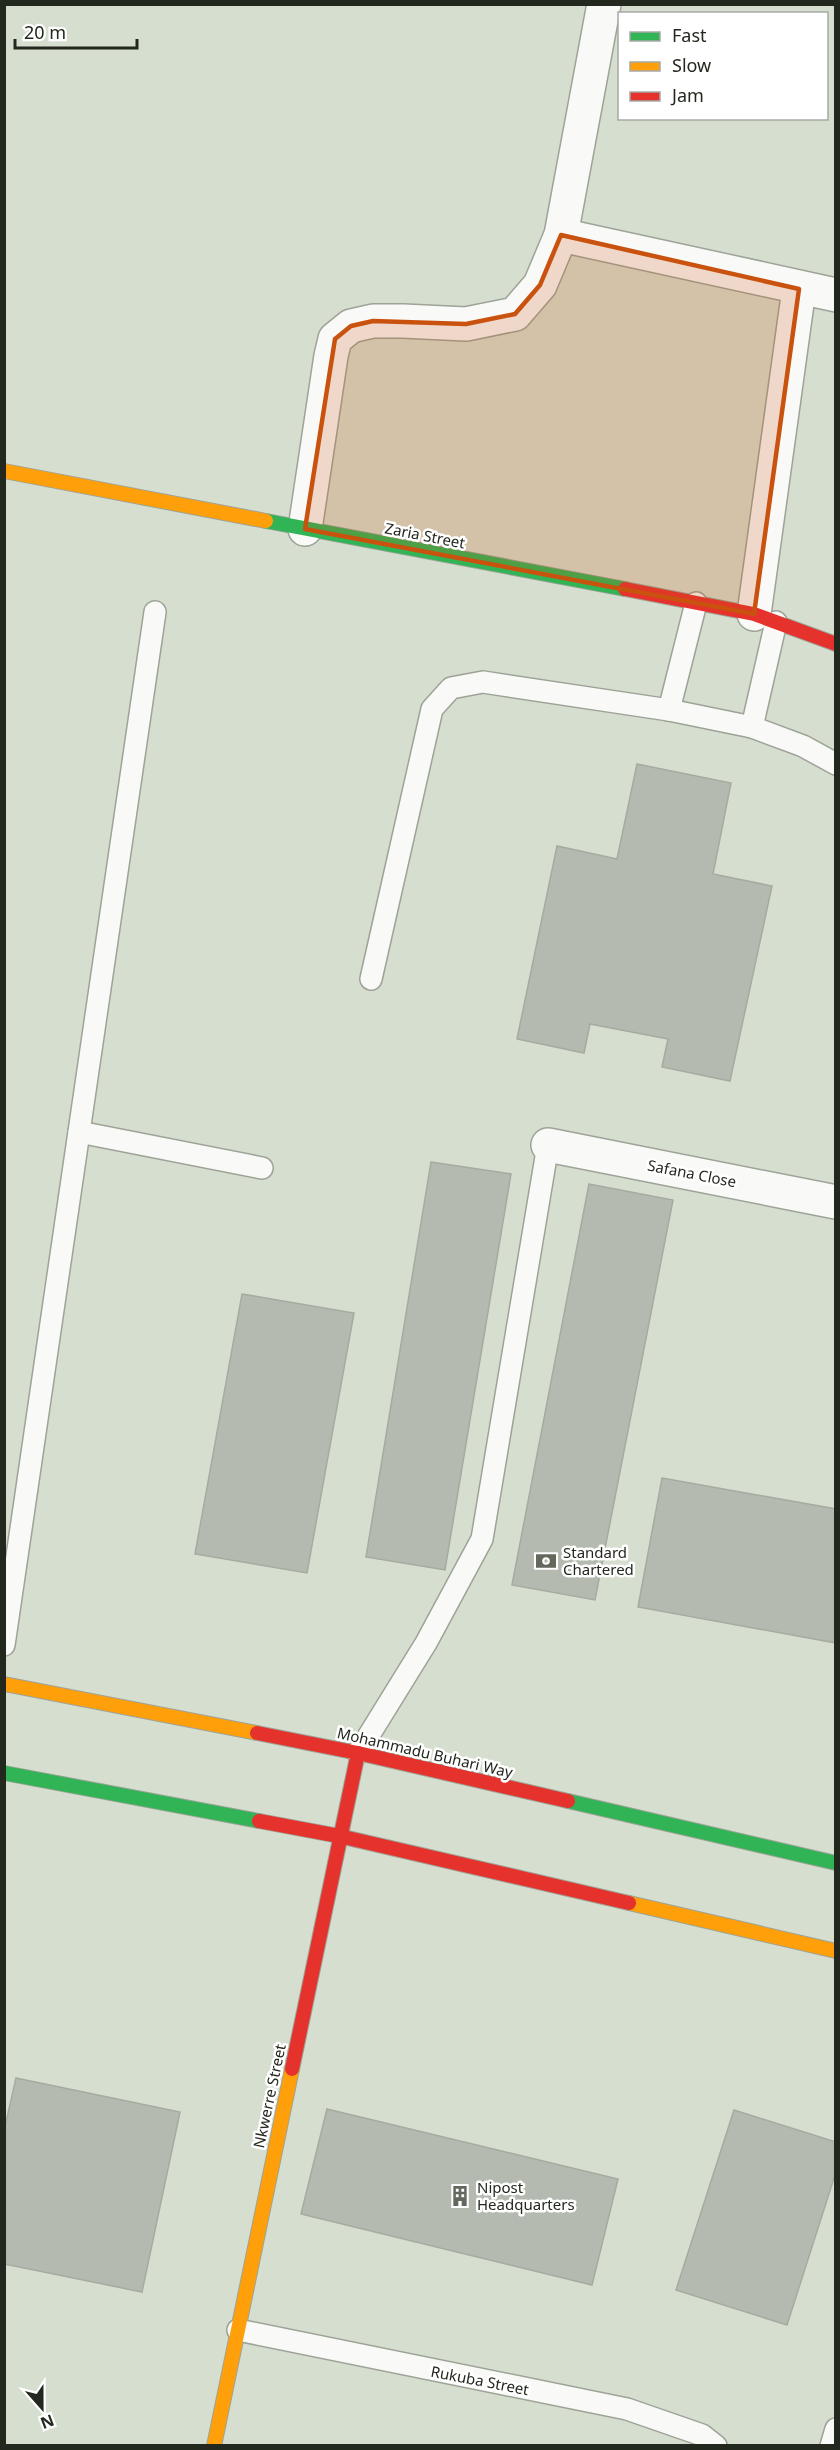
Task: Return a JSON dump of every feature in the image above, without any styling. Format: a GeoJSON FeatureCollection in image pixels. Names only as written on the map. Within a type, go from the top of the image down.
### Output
{"type":"FeatureCollection","features":[{"type":"Feature","properties":{"kind":"main road","name":"Zaria Street"},"geometry":{"type":"LineString","coordinates":[[4,471],[696,603],[765,618],[836,644]]}},
{"type":"Feature","properties":{"kind":"main road","name":"Mohammadu Buhari Way"},"geometry":{"type":"LineString","coordinates":[[4,1684],[358,1753],[836,1863]]}},
{"type":"Feature","properties":{"kind":"main road","name":"Nkwerre Street"},"geometry":{"type":"LineString","coordinates":[[214,2445],[358,1753]]}},
{"type":"Feature","properties":{"kind":"main road"},"geometry":{"type":"LineString","coordinates":[[4,1773],[339,1836],[836,1951]]}},
{"type":"Feature","properties":{"kind":"street"},"geometry":{"type":"LineString","coordinates":[[305,529],[330,356],[335,339],[351,326],[373,321],[466,324],[515,314],[540,285],[561,235],[604,4]]}},
{"type":"Feature","properties":{"kind":"street"},"geometry":{"type":"LineString","coordinates":[[561,235],[799,289],[836,295]]}},
{"type":"Feature","properties":{"kind":"street"},"geometry":{"type":"LineString","coordinates":[[765,618],[799,289]]}},
{"type":"Feature","properties":{"kind":"street","name":"Safana Close"},"geometry":{"type":"LineString","coordinates":[[548,1145],[836,1202]]}},
{"type":"Feature","properties":{"kind":"lane"},"geometry":{"type":"LineString","coordinates":[[669,710],[696,603]]}},
{"type":"Feature","properties":{"kind":"lane"},"geometry":{"type":"LineString","coordinates":[[4,1645],[155,612]]}},
{"type":"Feature","properties":{"kind":"lane"},"geometry":{"type":"LineString","coordinates":[[752,727],[765,618]]}},
{"type":"Feature","properties":{"kind":"lane"},"geometry":{"type":"LineString","coordinates":[[371,979],[432,709],[451,688],[483,682],[669,710],[752,727],[803,746],[836,764]]}},
{"type":"Feature","properties":{"kind":"lane"},"geometry":{"type":"LineString","coordinates":[[79,1132],[262,1168]]}},
{"type":"Feature","properties":{"kind":"lane"},"geometry":{"type":"LineString","coordinates":[[358,1753],[426,1643],[482,1539],[548,1145]]}},
{"type":"Feature","properties":{"kind":"lane","name":"Rukuba Street"},"geometry":{"type":"LineString","coordinates":[[238,2330],[627,2409],[702,2435],[716,2445]]}},
{"type":"Feature","properties":{"kind":"lane"},"geometry":{"type":"LineString","coordinates":[[831,2445],[836,2429]]}},
{"type":"Feature","properties":{"kind":"highlighted area"},"geometry":{"type":"Polygon","coordinates":[[[561,235],[799,289],[754,614],[305,529],[335,339],[351,326],[373,321],[466,324],[515,314],[540,285],[561,235]]]}},
{"type":"Feature","properties":{"kind":"building"},"geometry":{"type":"Polygon","coordinates":[[[637,764],[731,783],[713,874],[772,886],[730,1081],[662,1067],[668,1039],[590,1024],[584,1053],[517,1039],[557,846],[617,859],[637,764]]]}},
{"type":"Feature","properties":{"kind":"building"},"geometry":{"type":"Polygon","coordinates":[[[431,1162],[511,1174],[445,1570],[366,1557],[431,1162]]]}},
{"type":"Feature","properties":{"kind":"building"},"geometry":{"type":"Polygon","coordinates":[[[589,1184],[673,1200],[595,1600],[512,1585],[589,1184]]]}},
{"type":"Feature","properties":{"kind":"building"},"geometry":{"type":"Polygon","coordinates":[[[242,1294],[354,1313],[307,1573],[195,1554],[242,1294]]]}},
{"type":"Feature","properties":{"kind":"building"},"geometry":{"type":"Polygon","coordinates":[[[662,1478],[836,1509],[836,1643],[638,1607],[662,1478]]]}},
{"type":"Feature","properties":{"kind":"building"},"geometry":{"type":"Polygon","coordinates":[[[16,2078],[180,2112],[142,2292],[4,2264],[4,2131],[16,2078]]]}},
{"type":"Feature","properties":{"kind":"building","name":"Nipost Headquarters"},"geometry":{"type":"Polygon","coordinates":[[[327,2109],[618,2179],[592,2285],[301,2214],[327,2109]]]}},
{"type":"Feature","properties":{"kind":"building"},"geometry":{"type":"Polygon","coordinates":[[[734,2110],[836,2142],[836,2172],[787,2325],[676,2290],[734,2110]]]}},
{"type":"Feature","properties":{"kind":"traffic: fast"},"geometry":{"type":"LineString","coordinates":[[266,521],[625,589]]}},
{"type":"Feature","properties":{"kind":"traffic: fast"},"geometry":{"type":"LineString","coordinates":[[4,1773],[259,1821]]}},
{"type":"Feature","properties":{"kind":"traffic: fast"},"geometry":{"type":"LineString","coordinates":[[568,1801],[836,1863]]}},
{"type":"Feature","properties":{"kind":"traffic: slow"},"geometry":{"type":"LineString","coordinates":[[4,471],[266,521]]}},
{"type":"Feature","properties":{"kind":"traffic: slow"},"geometry":{"type":"LineString","coordinates":[[4,1684],[257,1733]]}},
{"type":"Feature","properties":{"kind":"traffic: slow"},"geometry":{"type":"LineString","coordinates":[[629,1903],[836,1951]]}},
{"type":"Feature","properties":{"kind":"traffic: slow"},"geometry":{"type":"LineString","coordinates":[[214,2446],[292,2069]]}},
{"type":"Feature","properties":{"kind":"traffic: jam"},"geometry":{"type":"LineString","coordinates":[[625,589],[754,614],[836,644]]}},
{"type":"Feature","properties":{"kind":"traffic: jam"},"geometry":{"type":"LineString","coordinates":[[257,1733],[358,1753],[568,1801]]}},
{"type":"Feature","properties":{"kind":"traffic: jam"},"geometry":{"type":"LineString","coordinates":[[292,2069],[358,1753]]}},
{"type":"Feature","properties":{"kind":"traffic: jam"},"geometry":{"type":"LineString","coordinates":[[259,1821],[339,1836],[629,1903]]}},
{"type":"Feature","properties":{"kind":"place","name":"Standard Chartered"},"geometry":{"type":"Point","coordinates":[546,1561]}},
{"type":"Feature","properties":{"kind":"place","name":"Nipost Headquarters"},"geometry":{"type":"Point","coordinates":[460,2196]}}]}
